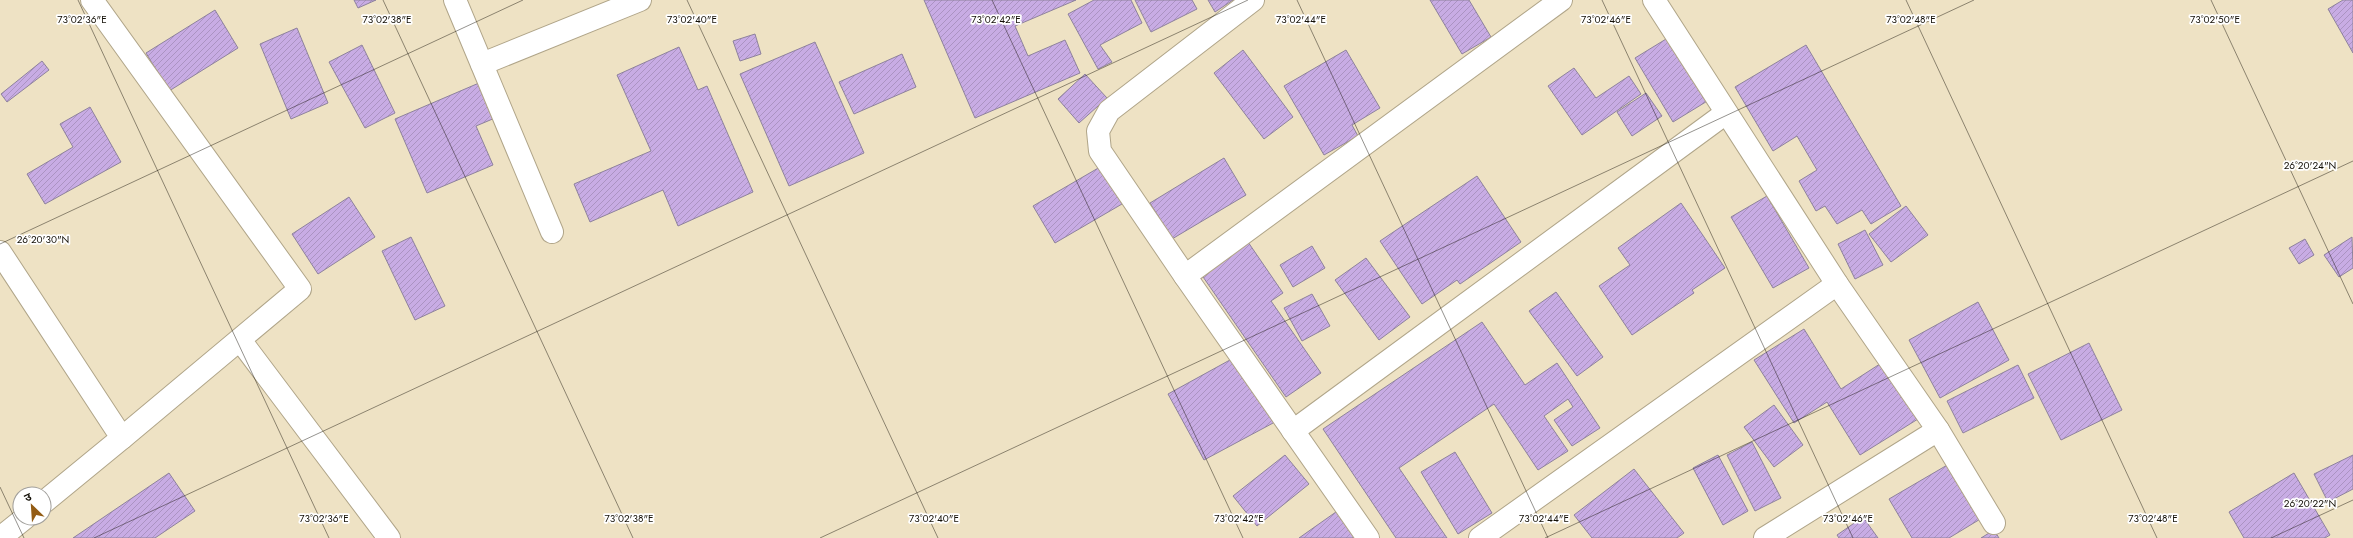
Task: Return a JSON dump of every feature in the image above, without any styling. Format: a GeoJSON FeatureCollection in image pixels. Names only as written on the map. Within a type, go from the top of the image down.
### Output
{"type":"FeatureCollection","features":[{"type":"Feature","properties":{"kind":"street"},"geometry":{"type":"LineString","coordinates":[[52,495],[300,289],[92,0]]}},
{"type":"Feature","properties":{"kind":"street"},"geometry":{"type":"LineString","coordinates":[[455,0],[552,232]]}},
{"type":"Feature","properties":{"kind":"street"},"geometry":{"type":"LineString","coordinates":[[482,64],[640,0]]}},
{"type":"Feature","properties":{"kind":"street"},"geometry":{"type":"LineString","coordinates":[[1253,0],[1109,111],[1098,131],[1100,151],[1185,276],[1368,538]]}},
{"type":"Feature","properties":{"kind":"street"},"geometry":{"type":"LineString","coordinates":[[1185,276],[1561,0]]}},
{"type":"Feature","properties":{"kind":"street"},"geometry":{"type":"LineString","coordinates":[[1654,0],[1837,284],[1938,430],[1994,523]]}},
{"type":"Feature","properties":{"kind":"street"},"geometry":{"type":"LineString","coordinates":[[1293,431],[1726,113]]}},
{"type":"Feature","properties":{"kind":"street"},"geometry":{"type":"LineString","coordinates":[[0,252],[122,438]]}},
{"type":"Feature","properties":{"kind":"street"},"geometry":{"type":"LineString","coordinates":[[1480,538],[1837,284]]}},
{"type":"Feature","properties":{"kind":"street"},"geometry":{"type":"LineString","coordinates":[[240,340],[389,538]]}},
{"type":"Feature","properties":{"kind":"street"},"geometry":{"type":"LineString","coordinates":[[1765,538],[1938,430]]}},
{"type":"Feature","properties":{"kind":"street"},"geometry":{"type":"LineString","coordinates":[[0,538],[15,526]]}},
{"type":"Feature","properties":{"kind":"building"},"geometry":{"type":"Polygon","coordinates":[[[354,0],[376,0],[358,8],[354,0]]]}},
{"type":"Feature","properties":{"kind":"building"},"geometry":{"type":"Polygon","coordinates":[[[924,0],[1076,0],[1015,26],[1028,56],[1065,40],[1080,73],[975,118],[924,0]]]}},
{"type":"Feature","properties":{"kind":"building"},"geometry":{"type":"Polygon","coordinates":[[[1094,0],[1131,0],[1142,23],[1100,45],[1112,62],[1098,69],[1068,14],[1094,0]]]}},
{"type":"Feature","properties":{"kind":"building"},"geometry":{"type":"Polygon","coordinates":[[[1135,0],[1192,0],[1197,9],[1151,32],[1135,0]]]}},
{"type":"Feature","properties":{"kind":"building"},"geometry":{"type":"Polygon","coordinates":[[[1208,0],[1233,0],[1215,12],[1208,0]]]}},
{"type":"Feature","properties":{"kind":"building"},"geometry":{"type":"Polygon","coordinates":[[[1430,0],[1469,0],[1491,37],[1462,54],[1430,0]]]}},
{"type":"Feature","properties":{"kind":"building"},"geometry":{"type":"Polygon","coordinates":[[[2343,0],[2353,0],[2353,53],[2328,9],[2343,0]]]}},
{"type":"Feature","properties":{"kind":"building"},"geometry":{"type":"Polygon","coordinates":[[[215,10],[238,48],[169,91],[146,53],[215,10]]]}},
{"type":"Feature","properties":{"kind":"building"},"geometry":{"type":"Polygon","coordinates":[[[297,28],[328,103],[291,119],[260,44],[297,28]]]}},
{"type":"Feature","properties":{"kind":"building"},"geometry":{"type":"Polygon","coordinates":[[[755,34],[761,54],[740,61],[733,41],[755,34]]]}},
{"type":"Feature","properties":{"kind":"building"},"geometry":{"type":"Polygon","coordinates":[[[1671,36],[1709,100],[1673,122],[1635,58],[1671,36]]]}},
{"type":"Feature","properties":{"kind":"building"},"geometry":{"type":"Polygon","coordinates":[[[815,42],[864,153],[789,186],[740,74],[815,42]]]}},
{"type":"Feature","properties":{"kind":"building"},"geometry":{"type":"Polygon","coordinates":[[[362,45],[395,113],[365,128],[329,62],[362,45]]]}},
{"type":"Feature","properties":{"kind":"building"},"geometry":{"type":"Polygon","coordinates":[[[1806,45],[1901,206],[1871,224],[1862,210],[1837,224],[1825,206],[1816,211],[1799,181],[1817,170],[1797,136],[1773,151],[1735,87],[1806,45]]]}},
{"type":"Feature","properties":{"kind":"building"},"geometry":{"type":"Polygon","coordinates":[[[679,47],[698,90],[707,86],[753,192],[678,226],[663,190],[590,222],[574,184],[651,151],[617,75],[679,47]]]}},
{"type":"Feature","properties":{"kind":"building"},"geometry":{"type":"Polygon","coordinates":[[[1243,50],[1293,117],[1264,139],[1214,73],[1243,50]]]}},
{"type":"Feature","properties":{"kind":"building"},"geometry":{"type":"Polygon","coordinates":[[[1346,50],[1380,108],[1352,125],[1358,136],[1324,155],[1284,86],[1346,50]]]}},
{"type":"Feature","properties":{"kind":"building"},"geometry":{"type":"Polygon","coordinates":[[[902,54],[916,87],[854,114],[839,82],[902,54]]]}},
{"type":"Feature","properties":{"kind":"building"},"geometry":{"type":"Polygon","coordinates":[[[42,61],[49,70],[7,102],[1,94],[42,61]]]}},
{"type":"Feature","properties":{"kind":"building"},"geometry":{"type":"Polygon","coordinates":[[[1574,68],[1596,98],[1629,76],[1641,94],[1582,135],[1548,86],[1574,68]]]}},
{"type":"Feature","properties":{"kind":"building"},"geometry":{"type":"Polygon","coordinates":[[[1085,74],[1107,98],[1079,123],[1058,99],[1085,74]]]}},
{"type":"Feature","properties":{"kind":"building"},"geometry":{"type":"Polygon","coordinates":[[[479,83],[495,118],[476,126],[493,165],[427,193],[395,119],[479,83]]]}},
{"type":"Feature","properties":{"kind":"building"},"geometry":{"type":"Polygon","coordinates":[[[1646,93],[1662,116],[1632,136],[1617,112],[1646,93]]]}},
{"type":"Feature","properties":{"kind":"building"},"geometry":{"type":"Polygon","coordinates":[[[90,107],[121,162],[45,204],[27,174],[73,147],[60,124],[90,107]]]}},
{"type":"Feature","properties":{"kind":"building"},"geometry":{"type":"Polygon","coordinates":[[[1224,158],[1246,195],[1172,239],[1150,203],[1224,158]]]}},
{"type":"Feature","properties":{"kind":"building"},"geometry":{"type":"Polygon","coordinates":[[[1100,167],[1122,204],[1055,243],[1033,206],[1100,167]]]}},
{"type":"Feature","properties":{"kind":"building"},"geometry":{"type":"Polygon","coordinates":[[[1477,176],[1521,242],[1460,284],[1457,280],[1422,304],[1380,241],[1477,176]]]}},
{"type":"Feature","properties":{"kind":"building"},"geometry":{"type":"Polygon","coordinates":[[[1767,196],[1809,268],[1773,288],[1731,217],[1767,196]]]}},
{"type":"Feature","properties":{"kind":"building"},"geometry":{"type":"Polygon","coordinates":[[[349,197],[375,237],[318,274],[292,234],[349,197]]]}},
{"type":"Feature","properties":{"kind":"building"},"geometry":{"type":"Polygon","coordinates":[[[1681,203],[1725,268],[1692,290],[1694,293],[1632,335],[1599,286],[1630,265],[1618,248],[1681,203]]]}},
{"type":"Feature","properties":{"kind":"building"},"geometry":{"type":"Polygon","coordinates":[[[1906,206],[1928,235],[1891,262],[1869,234],[1906,206]]]}},
{"type":"Feature","properties":{"kind":"building"},"geometry":{"type":"Polygon","coordinates":[[[1865,230],[1883,265],[1855,279],[1838,244],[1865,230]]]}},
{"type":"Feature","properties":{"kind":"building"},"geometry":{"type":"Polygon","coordinates":[[[411,237],[445,306],[415,320],[382,251],[411,237]]]}},
{"type":"Feature","properties":{"kind":"building"},"geometry":{"type":"Polygon","coordinates":[[[2352,237],[2353,268],[2339,277],[2324,255],[2352,237]]]}},
{"type":"Feature","properties":{"kind":"building"},"geometry":{"type":"Polygon","coordinates":[[[2305,239],[2314,255],[2299,264],[2289,248],[2305,239]]]}},
{"type":"Feature","properties":{"kind":"building"},"geometry":{"type":"Polygon","coordinates":[[[1248,242],[1283,293],[1271,301],[1321,373],[1286,397],[1201,274],[1248,242]]]}},
{"type":"Feature","properties":{"kind":"building"},"geometry":{"type":"Polygon","coordinates":[[[1312,246],[1325,268],[1293,287],[1280,265],[1312,246]]]}},
{"type":"Feature","properties":{"kind":"building"},"geometry":{"type":"Polygon","coordinates":[[[1366,258],[1410,317],[1379,340],[1335,280],[1366,258]]]}},
{"type":"Feature","properties":{"kind":"building"},"geometry":{"type":"Polygon","coordinates":[[[1556,292],[1603,357],[1577,376],[1529,311],[1556,292]]]}},
{"type":"Feature","properties":{"kind":"building"},"geometry":{"type":"Polygon","coordinates":[[[1312,294],[1330,326],[1302,341],[1284,308],[1312,294]]]}},
{"type":"Feature","properties":{"kind":"building"},"geometry":{"type":"Polygon","coordinates":[[[1978,302],[2009,360],[1940,398],[1909,340],[1978,302]]]}},
{"type":"Feature","properties":{"kind":"building"},"geometry":{"type":"Polygon","coordinates":[[[1482,322],[1525,385],[1557,363],[1600,428],[1572,446],[1554,420],[1573,407],[1568,399],[1544,416],[1568,451],[1538,470],[1494,404],[1399,468],[1447,538],[1396,538],[1323,429],[1482,322]]]}},
{"type":"Feature","properties":{"kind":"building"},"geometry":{"type":"Polygon","coordinates":[[[1804,329],[1841,389],[1883,362],[1918,419],[1860,455],[1827,402],[1794,423],[1754,360],[1804,329]]]}},
{"type":"Feature","properties":{"kind":"building"},"geometry":{"type":"Polygon","coordinates":[[[2089,343],[2122,410],[2061,440],[2028,374],[2089,343]]]}},
{"type":"Feature","properties":{"kind":"building"},"geometry":{"type":"Polygon","coordinates":[[[1239,355],[1275,422],[1204,460],[1168,394],[1239,355]]]}},
{"type":"Feature","properties":{"kind":"building"},"geometry":{"type":"Polygon","coordinates":[[[2018,365],[2034,398],[1963,433],[1947,401],[2018,365]]]}},
{"type":"Feature","properties":{"kind":"building"},"geometry":{"type":"Polygon","coordinates":[[[1774,405],[1803,445],[1774,467],[1744,427],[1774,405]]]}},
{"type":"Feature","properties":{"kind":"building"},"geometry":{"type":"Polygon","coordinates":[[[1752,442],[1781,498],[1755,511],[1727,455],[1752,442]]]}},
{"type":"Feature","properties":{"kind":"building"},"geometry":{"type":"Polygon","coordinates":[[[1455,452],[1492,513],[1458,534],[1421,472],[1455,452]]]}},
{"type":"Feature","properties":{"kind":"building"},"geometry":{"type":"Polygon","coordinates":[[[1285,455],[1309,484],[1257,526],[1233,496],[1285,455]]]}},
{"type":"Feature","properties":{"kind":"building"},"geometry":{"type":"Polygon","coordinates":[[[1718,455],[1748,511],[1723,525],[1693,468],[1718,455]]]}},
{"type":"Feature","properties":{"kind":"building"},"geometry":{"type":"Polygon","coordinates":[[[2353,455],[2353,489],[2328,502],[2314,474],[2353,455]]]}},
{"type":"Feature","properties":{"kind":"building"},"geometry":{"type":"Polygon","coordinates":[[[1949,464],[1982,518],[1949,538],[1912,538],[1889,499],[1949,464]]]}},
{"type":"Feature","properties":{"kind":"building"},"geometry":{"type":"Polygon","coordinates":[[[1634,469],[1684,533],[1677,538],[1592,538],[1574,515],[1634,469]]]}},
{"type":"Feature","properties":{"kind":"building"},"geometry":{"type":"Polygon","coordinates":[[[169,473],[195,511],[155,538],[73,538],[169,473]]]}},
{"type":"Feature","properties":{"kind":"building"},"geometry":{"type":"Polygon","coordinates":[[[2294,473],[2330,535],[2325,538],[2244,538],[2229,512],[2294,473]]]}},
{"type":"Feature","properties":{"kind":"building"},"geometry":{"type":"Polygon","coordinates":[[[1343,507],[1365,538],[1299,538],[1343,507]]]}},
{"type":"Feature","properties":{"kind":"building"},"geometry":{"type":"Polygon","coordinates":[[[1863,517],[1878,538],[1839,538],[1837,535],[1863,517]]]}},
{"type":"Feature","properties":{"kind":"building"},"geometry":{"type":"Polygon","coordinates":[[[1994,530],[1999,538],[1981,538],[1994,530]]]}}]}
